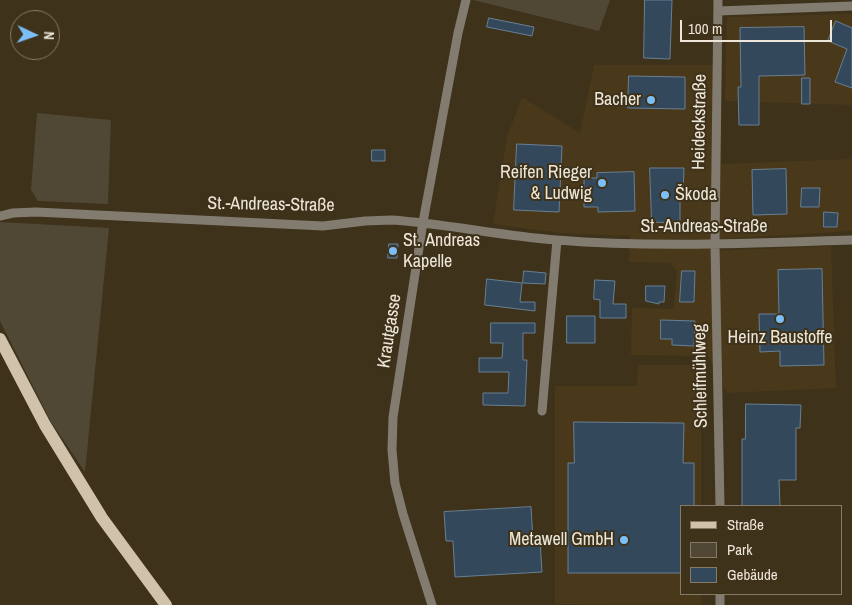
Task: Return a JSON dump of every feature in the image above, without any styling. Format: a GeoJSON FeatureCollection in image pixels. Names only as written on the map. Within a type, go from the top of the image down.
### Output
{"type":"FeatureCollection","features":[{"type":"Feature","properties":{"kind":"main road"},"geometry":{"type":"LineString","coordinates":[[0,340],[45,425],[102,518],[166,605]]}},
{"type":"Feature","properties":{"kind":"street","name":"Krautgasse"},"geometry":{"type":"LineString","coordinates":[[432,605],[395,483],[392,450],[393,417],[423,222],[458,33],[466,0]]}},
{"type":"Feature","properties":{"kind":"street","name":"Heideckstraße"},"geometry":{"type":"LineString","coordinates":[[715,244],[718,0]]}},
{"type":"Feature","properties":{"kind":"street"},"geometry":{"type":"LineString","coordinates":[[718,11],[852,6]]}},
{"type":"Feature","properties":{"kind":"street"},"geometry":{"type":"LineString","coordinates":[[0,210],[13,213]]}},
{"type":"Feature","properties":{"kind":"street","name":"St.-Andreas-Straße"},"geometry":{"type":"LineString","coordinates":[[13,213],[45,212],[323,226],[392,220],[423,222],[557,240],[715,244],[852,240]]}},
{"type":"Feature","properties":{"kind":"street"},"geometry":{"type":"LineString","coordinates":[[0,216],[13,213]]}},
{"type":"Feature","properties":{"kind":"street"},"geometry":{"type":"LineString","coordinates":[[542,411],[557,240]]}},
{"type":"Feature","properties":{"kind":"street","name":"Schleifmühlweg"},"geometry":{"type":"LineString","coordinates":[[715,244],[720,505]]}},
{"type":"Feature","properties":{"kind":"shaded area"},"geometry":{"type":"Polygon","coordinates":[[[852,14],[852,105],[725,101],[727,17],[852,14]]]}},
{"type":"Feature","properties":{"kind":"shaded area"},"geometry":{"type":"Polygon","coordinates":[[[594,65],[714,65],[711,251],[831,246],[836,388],[727,393],[708,356],[631,355],[632,308],[674,309],[677,271],[670,263],[629,262],[630,236],[560,233],[493,224],[507,137],[522,97],[580,133],[594,65]]]}},
{"type":"Feature","properties":{"kind":"shaded area"},"geometry":{"type":"Polygon","coordinates":[[[852,159],[852,231],[718,239],[721,164],[852,159]]]}},
{"type":"Feature","properties":{"kind":"shaded area"},"geometry":{"type":"Polygon","coordinates":[[[638,365],[701,365],[701,505],[680,505],[680,595],[701,595],[701,605],[555,604],[555,386],[637,386],[638,365]]]}},
{"type":"Feature","properties":{"kind":"green space"},"geometry":{"type":"Polygon","coordinates":[[[473,0],[610,0],[599,31],[473,0]]]}},
{"type":"Feature","properties":{"kind":"green space"},"geometry":{"type":"Polygon","coordinates":[[[37,113],[111,120],[108,204],[38,201],[31,190],[37,113]]]}},
{"type":"Feature","properties":{"kind":"green space"},"geometry":{"type":"Polygon","coordinates":[[[0,222],[109,228],[85,472],[51,422],[0,321],[0,222]]]}},
{"type":"Feature","properties":{"kind":"building"},"geometry":{"type":"Polygon","coordinates":[[[645,0],[672,0],[670,59],[644,58],[645,0]]]}},
{"type":"Feature","properties":{"kind":"building"},"geometry":{"type":"Polygon","coordinates":[[[489,18],[534,27],[532,36],[487,27],[489,18]]]}},
{"type":"Feature","properties":{"kind":"building"},"geometry":{"type":"Polygon","coordinates":[[[836,21],[852,28],[852,88],[835,82],[847,49],[828,41],[836,21]]]}},
{"type":"Feature","properties":{"kind":"building"},"geometry":{"type":"Polygon","coordinates":[[[804,27],[805,75],[759,76],[759,125],[739,125],[738,87],[741,87],[740,28],[804,27]]]}},
{"type":"Feature","properties":{"kind":"building"},"geometry":{"type":"Polygon","coordinates":[[[629,76],[685,77],[685,109],[628,108],[629,76]]]}},
{"type":"Feature","properties":{"kind":"building"},"geometry":{"type":"Polygon","coordinates":[[[802,78],[810,78],[810,104],[802,104],[802,78]]]}},
{"type":"Feature","properties":{"kind":"building"},"geometry":{"type":"Polygon","coordinates":[[[517,144],[562,146],[559,212],[514,210],[517,144]]]}},
{"type":"Feature","properties":{"kind":"building"},"geometry":{"type":"Polygon","coordinates":[[[372,150],[385,150],[385,161],[372,161],[372,150]]]}},
{"type":"Feature","properties":{"kind":"building","name":"Škoda"},"geometry":{"type":"Polygon","coordinates":[[[650,168],[684,168],[683,195],[680,195],[680,223],[652,222],[650,168]]]}},
{"type":"Feature","properties":{"kind":"building"},"geometry":{"type":"Polygon","coordinates":[[[786,169],[787,214],[753,215],[752,170],[786,169]]]}},
{"type":"Feature","properties":{"kind":"building"},"geometry":{"type":"Polygon","coordinates":[[[634,172],[635,211],[598,212],[598,207],[584,207],[584,178],[597,178],[597,173],[634,172]]]}},
{"type":"Feature","properties":{"kind":"building"},"geometry":{"type":"Polygon","coordinates":[[[802,188],[820,188],[819,207],[801,207],[802,188]]]}},
{"type":"Feature","properties":{"kind":"building"},"geometry":{"type":"Polygon","coordinates":[[[824,212],[838,213],[837,227],[824,227],[824,212]]]}},
{"type":"Feature","properties":{"kind":"building","name":"St. Andreas Kapelle"},"geometry":{"type":"Polygon","coordinates":[[[389,244],[398,244],[397,258],[388,258],[389,244]]]}},
{"type":"Feature","properties":{"kind":"building"},"geometry":{"type":"Polygon","coordinates":[[[822,269],[824,365],[780,366],[780,351],[760,352],[759,314],[779,314],[778,270],[822,269]]]}},
{"type":"Feature","properties":{"kind":"building"},"geometry":{"type":"Polygon","coordinates":[[[524,271],[546,273],[545,284],[523,283],[524,271]]]}},
{"type":"Feature","properties":{"kind":"building"},"geometry":{"type":"Polygon","coordinates":[[[682,271],[695,271],[694,302],[680,302],[682,271]]]}},
{"type":"Feature","properties":{"kind":"building"},"geometry":{"type":"Polygon","coordinates":[[[487,279],[522,283],[520,302],[535,302],[535,311],[485,305],[487,279]]]}},
{"type":"Feature","properties":{"kind":"building"},"geometry":{"type":"Polygon","coordinates":[[[595,280],[615,281],[613,304],[626,304],[626,318],[600,318],[600,300],[594,299],[595,280]]]}},
{"type":"Feature","properties":{"kind":"building"},"geometry":{"type":"Polygon","coordinates":[[[646,286],[665,286],[664,302],[659,302],[659,304],[646,301],[646,286]]]}},
{"type":"Feature","properties":{"kind":"building"},"geometry":{"type":"Polygon","coordinates":[[[567,316],[595,316],[595,343],[567,343],[567,316]]]}},
{"type":"Feature","properties":{"kind":"building"},"geometry":{"type":"Polygon","coordinates":[[[661,320],[695,321],[694,346],[672,345],[672,339],[661,339],[661,320]]]}},
{"type":"Feature","properties":{"kind":"building"},"geometry":{"type":"Polygon","coordinates":[[[491,323],[535,323],[535,333],[523,333],[523,360],[527,360],[525,406],[483,405],[483,393],[508,393],[509,372],[479,372],[479,358],[502,358],[503,343],[491,343],[491,323]]]}},
{"type":"Feature","properties":{"kind":"building"},"geometry":{"type":"Polygon","coordinates":[[[746,404],[801,405],[800,428],[796,428],[796,480],[779,480],[780,505],[742,505],[742,439],[745,439],[746,404]]]}},
{"type":"Feature","properties":{"kind":"building","name":"Metawell GmbH"},"geometry":{"type":"Polygon","coordinates":[[[574,422],[684,423],[683,463],[694,463],[694,505],[680,505],[680,573],[568,573],[568,463],[574,463],[574,422]]]}},
{"type":"Feature","properties":{"kind":"building"},"geometry":{"type":"Polygon","coordinates":[[[531,507],[533,540],[540,540],[542,572],[455,577],[453,541],[446,541],[444,512],[531,507]]]}},
{"type":"Feature","properties":{"kind":"place","name":"Bacher"},"geometry":{"type":"Point","coordinates":[651,100]}},
{"type":"Feature","properties":{"kind":"place","name":"Reifen Rieger & Ludwig"},"geometry":{"type":"Point","coordinates":[602,183]}},
{"type":"Feature","properties":{"kind":"place","name":"Škoda"},"geometry":{"type":"Point","coordinates":[665,195]}},
{"type":"Feature","properties":{"kind":"place","name":"St. Andreas Kapelle"},"geometry":{"type":"Point","coordinates":[393,251]}},
{"type":"Feature","properties":{"kind":"place","name":"Heinz Baustoffe"},"geometry":{"type":"Point","coordinates":[780,319]}},
{"type":"Feature","properties":{"kind":"place","name":"Metawell GmbH"},"geometry":{"type":"Point","coordinates":[624,540]}}]}
